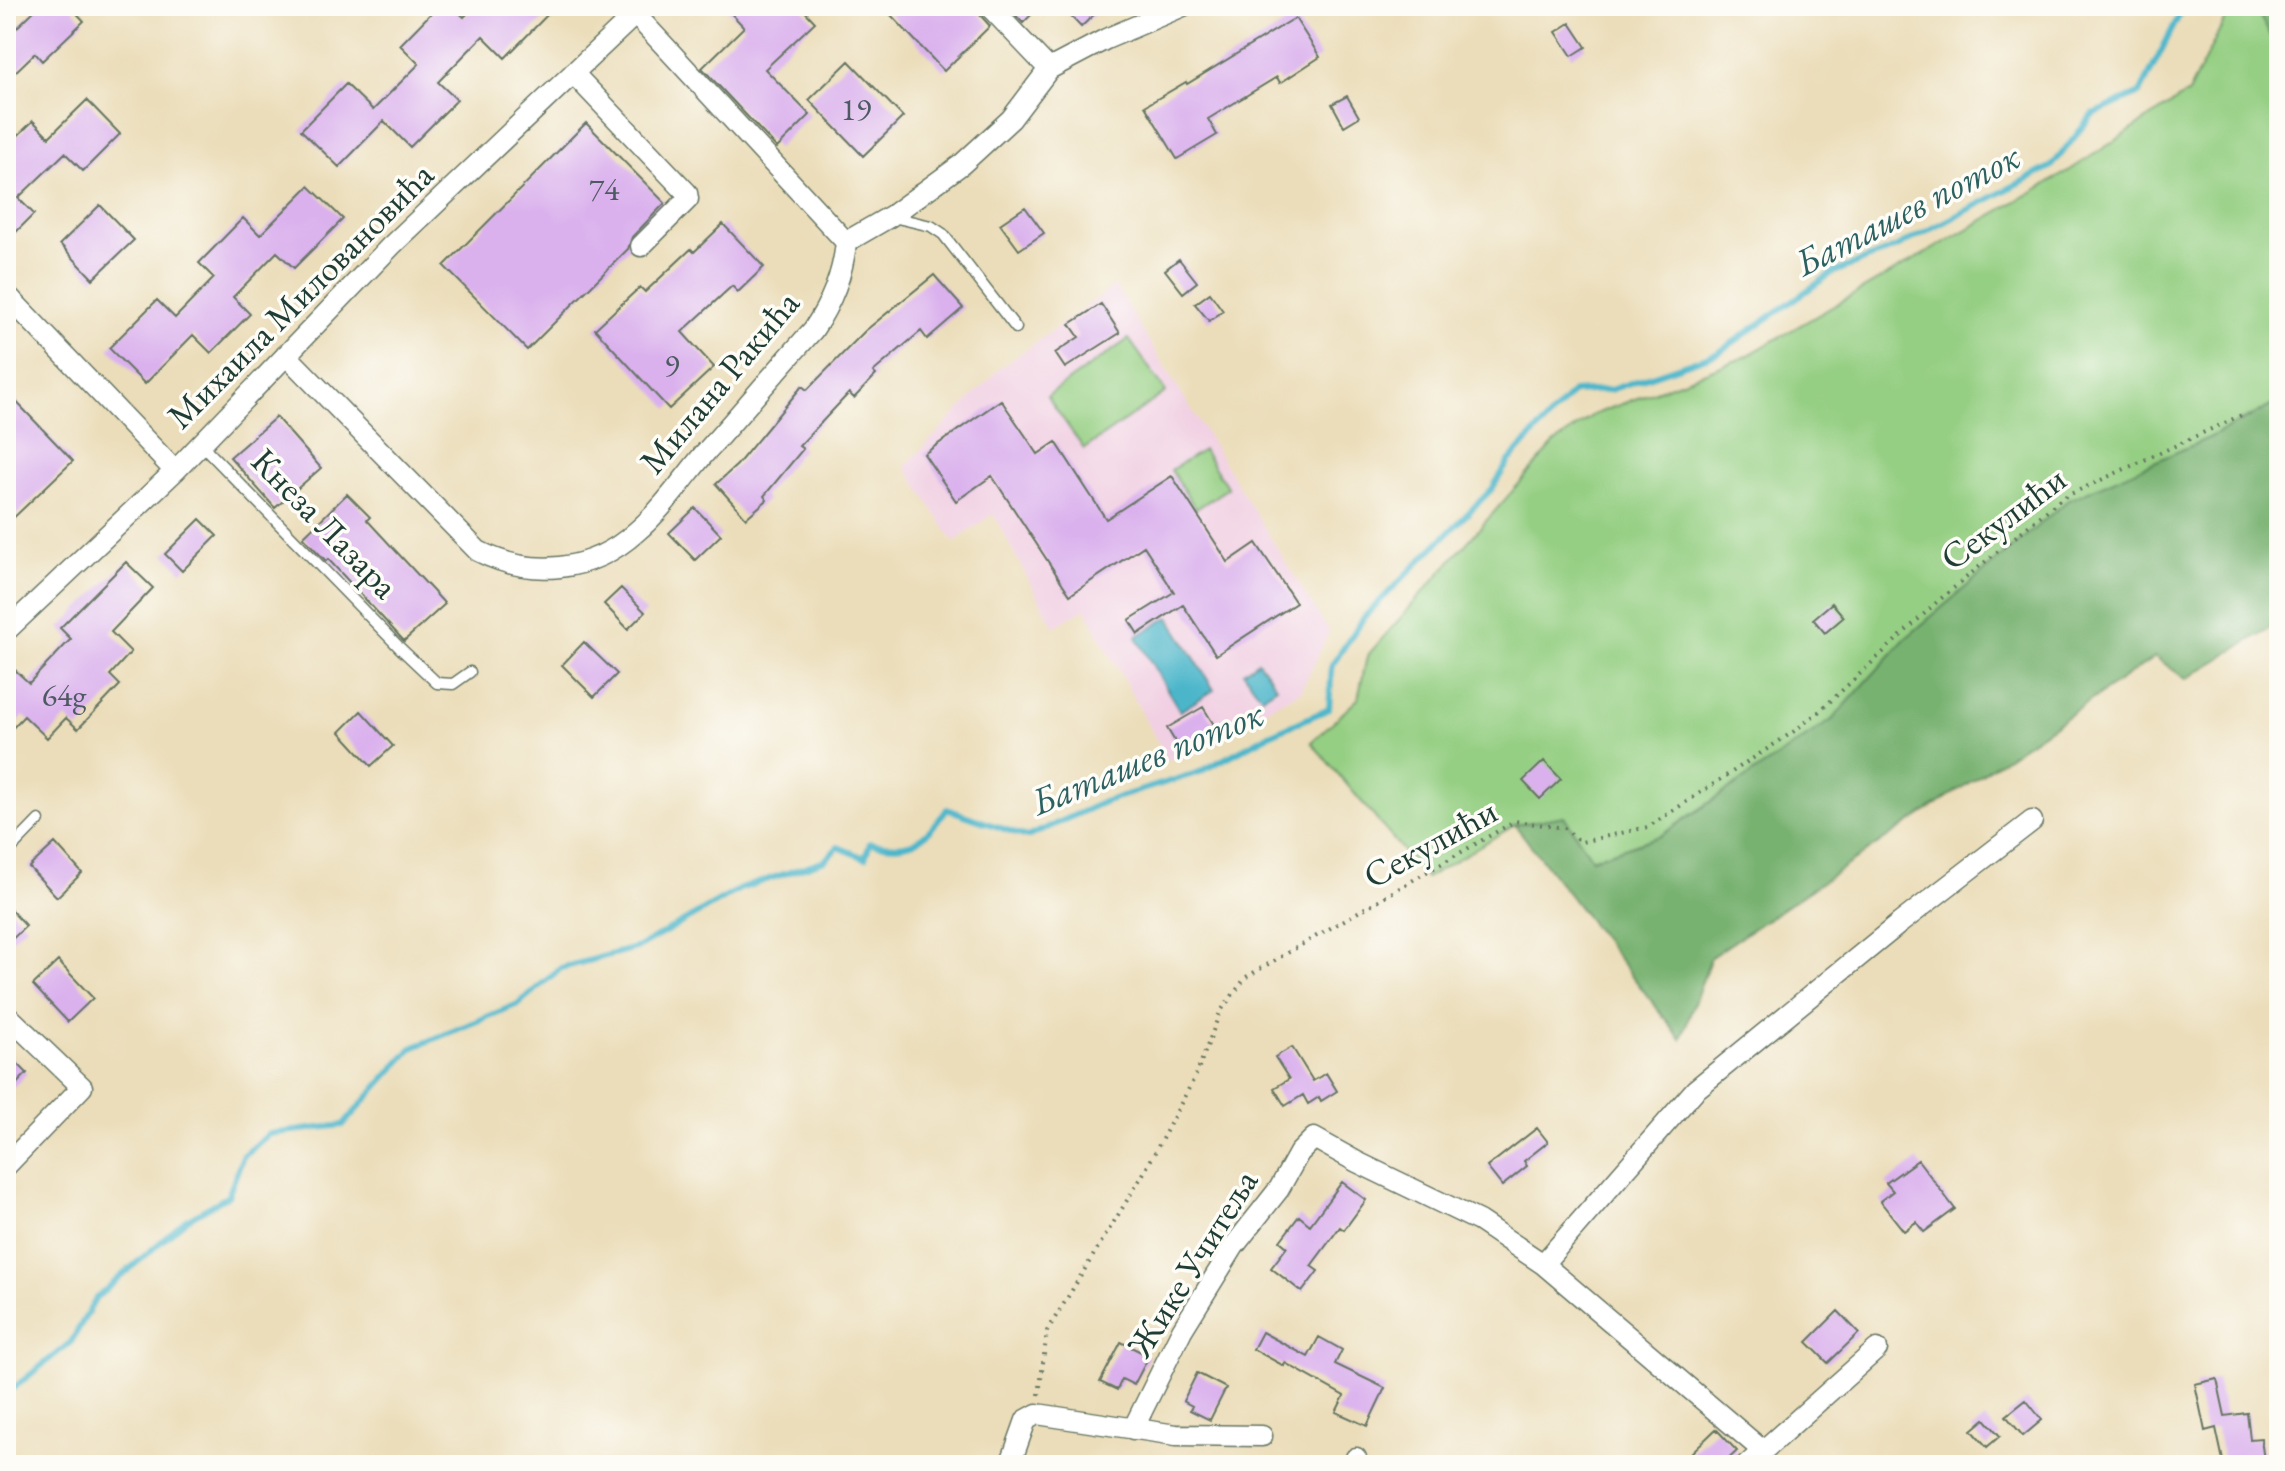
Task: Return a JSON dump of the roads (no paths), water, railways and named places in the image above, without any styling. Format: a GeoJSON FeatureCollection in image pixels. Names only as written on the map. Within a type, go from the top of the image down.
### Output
{"type":"FeatureCollection","features":[{"type":"Feature","properties":{"kind":"street"},"geometry":{"type":"LineString","coordinates":[[989,6],[1049,69]]}},
{"type":"Feature","properties":{"kind":"street"},"geometry":{"type":"LineString","coordinates":[[639,10],[846,242],[891,216],[962,164],[1011,119],[1049,69],[1106,39],[1183,6]]}},
{"type":"Feature","properties":{"kind":"street","name":"Михаила Миловановића"},"geometry":{"type":"LineString","coordinates":[[6,631],[175,471],[391,246],[639,10]]}},
{"type":"Feature","properties":{"kind":"street"},"geometry":{"type":"LineString","coordinates":[[573,73],[687,193],[688,199],[641,246]]}},
{"type":"Feature","properties":{"kind":"street","name":"Милана Ракића"},"geometry":{"type":"LineString","coordinates":[[286,355],[478,551],[521,567],[568,567],[610,552],[638,531],[813,330],[834,294],[846,242]]}},
{"type":"Feature","properties":{"kind":"street"},"geometry":{"type":"LineString","coordinates":[[6,294],[175,471]]}},
{"type":"Feature","properties":{"kind":"street"},"geometry":{"type":"LineString","coordinates":[[1877,1349],[1755,1458],[1543,1264],[1695,1090],[1900,923],[2032,821]]}},
{"type":"Feature","properties":{"kind":"street"},"geometry":{"type":"LineString","coordinates":[[6,1014],[82,1087],[6,1166]]}},
{"type":"Feature","properties":{"kind":"street","name":"Жике Учитеља"},"geometry":{"type":"LineString","coordinates":[[1133,1429],[1182,1330],[1234,1246],[1279,1189],[1299,1153],[1314,1138],[1479,1221],[1543,1264]]}},
{"type":"Feature","properties":{"kind":"street"},"geometry":{"type":"LineString","coordinates":[[1010,1465],[1026,1420],[1037,1414],[1176,1435],[1262,1436]]}},
{"type":"Feature","properties":{"kind":"lane"},"geometry":{"type":"LineString","coordinates":[[891,216],[931,226],[943,234],[1016,328]]}},
{"type":"Feature","properties":{"kind":"lane","name":"Кнеза Лазара"},"geometry":{"type":"LineString","coordinates":[[201,444],[400,648],[442,684],[458,682],[470,672]]}},
{"type":"Feature","properties":{"kind":"lane"},"geometry":{"type":"LineString","coordinates":[[6,854],[39,820]]}},
{"type":"Feature","properties":{"kind":"water"},"geometry":{"type":"Polygon","coordinates":[[[1169,617],[1214,690],[1180,711],[1136,637],[1169,617]]]}},
{"type":"Feature","properties":{"kind":"water"},"geometry":{"type":"Polygon","coordinates":[[[1258,661],[1277,687],[1262,697],[1243,672],[1258,661]]]}},
{"type":"Feature","properties":{"kind":"waterway","name":"Баташев поток"},"geometry":{"type":"LineString","coordinates":[[6,1394],[71,1342],[96,1298],[186,1220],[228,1196],[243,1156],[269,1134],[343,1125],[412,1048],[518,1004],[561,968],[639,947],[740,889],[825,860],[838,847],[865,858],[870,843],[897,846],[915,841],[947,809],[1027,837],[1106,801],[1200,772],[1269,735],[1329,709],[1332,665],[1365,616],[1492,489],[1509,461],[1573,392],[1610,390],[1718,353],[1832,273],[1895,248],[2052,166],[2093,114],[2140,93],[2184,6]]}}]}
